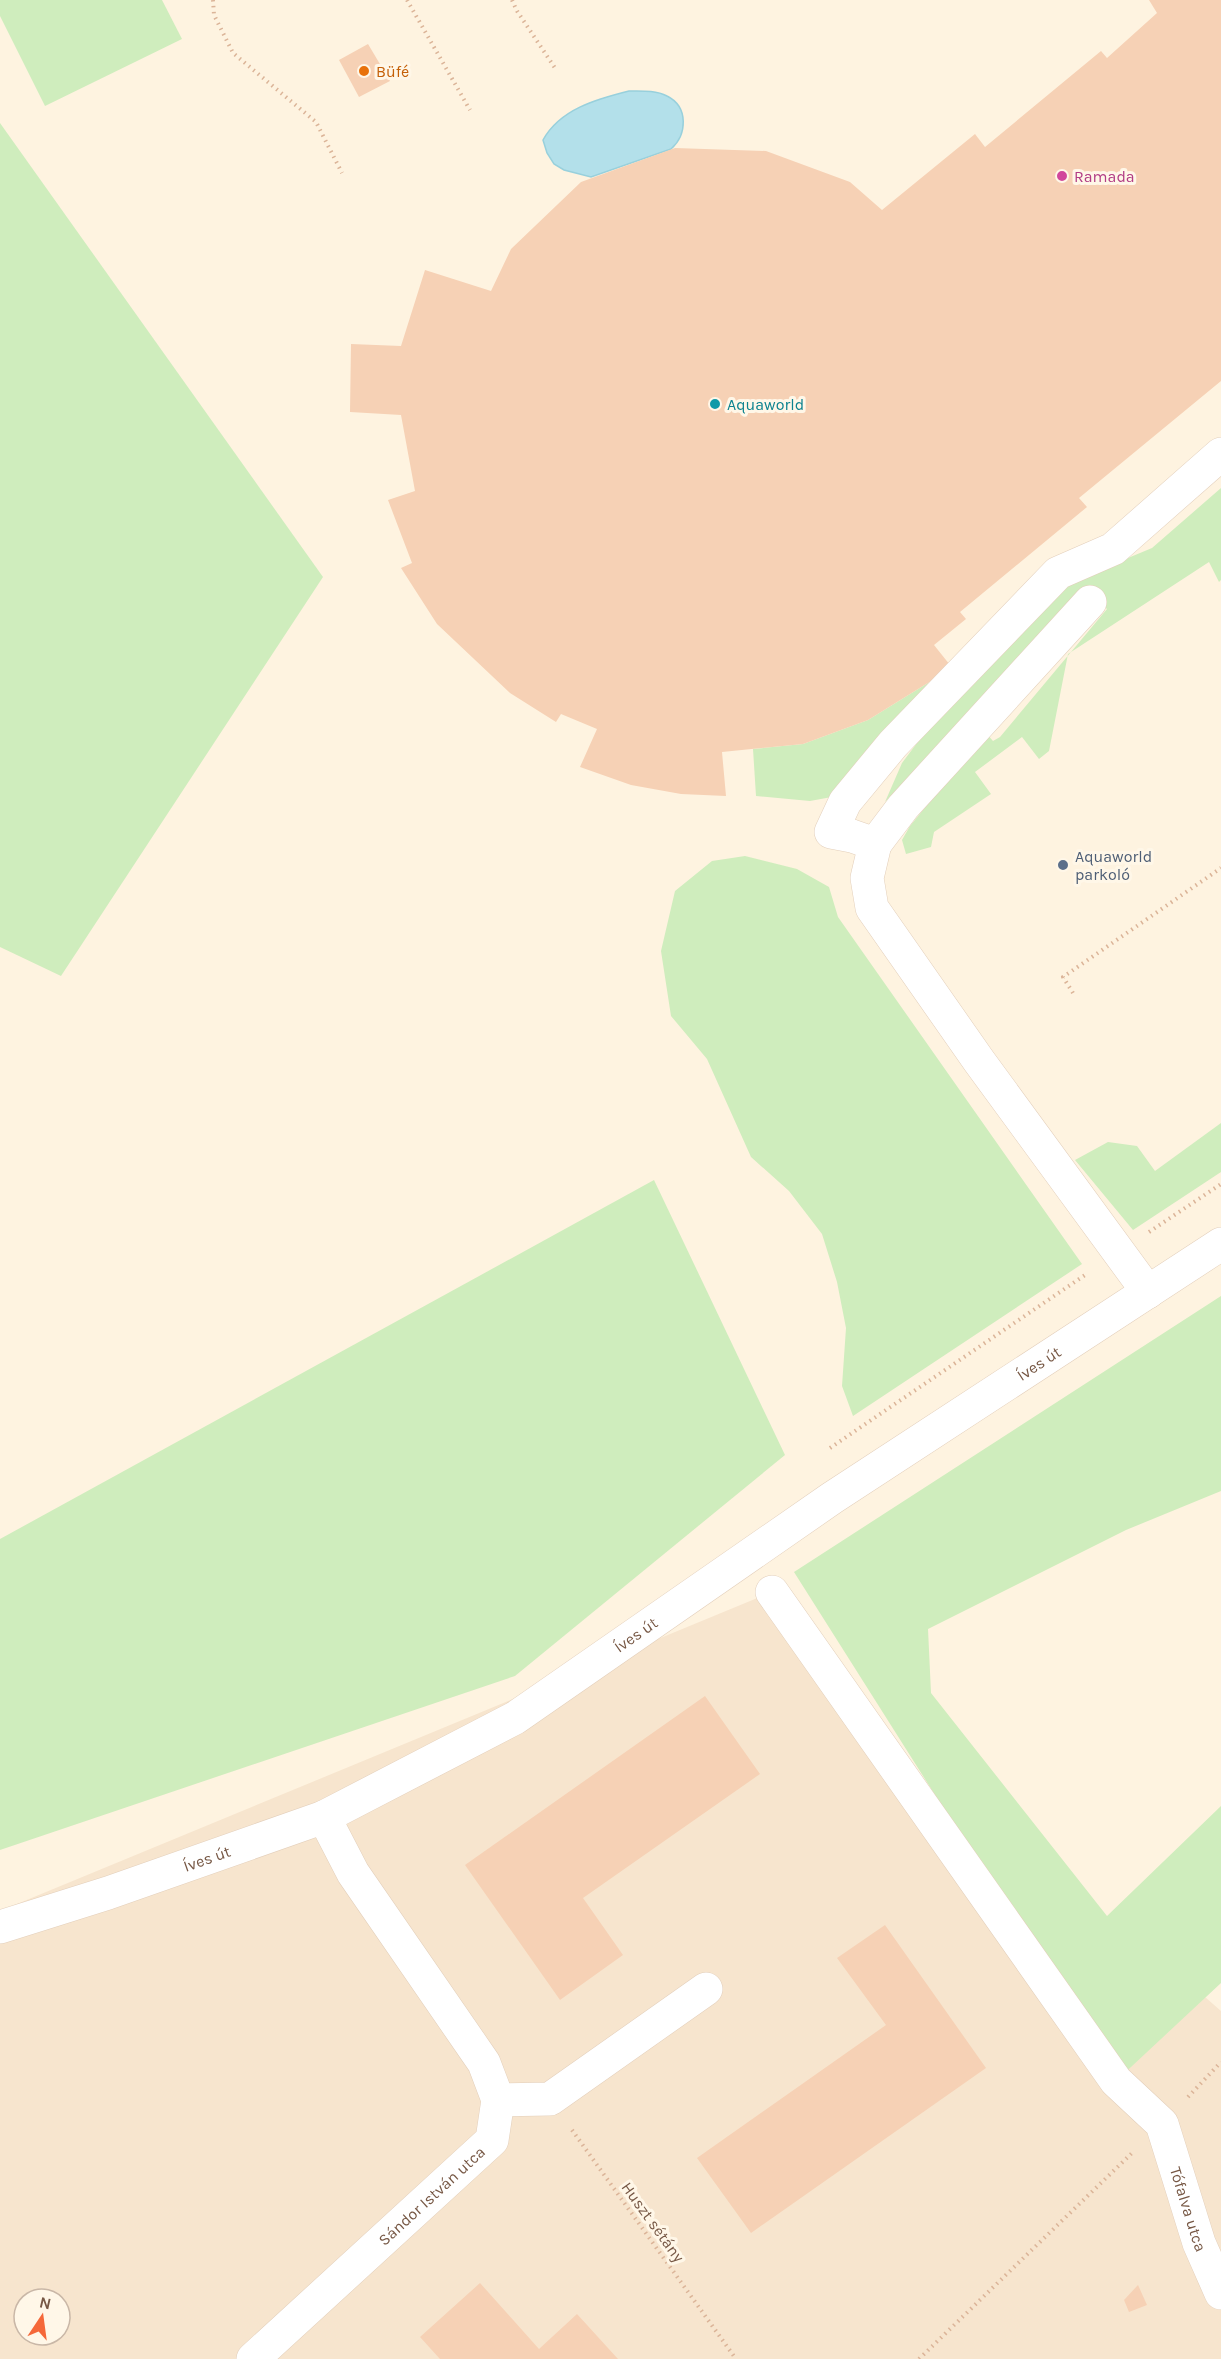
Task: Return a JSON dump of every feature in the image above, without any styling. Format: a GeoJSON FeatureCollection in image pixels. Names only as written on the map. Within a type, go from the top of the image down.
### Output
{"type":"FeatureCollection","features":[{"type":"Feature","properties":{"kind":"street"},"geometry":{"type":"LineString","coordinates":[[875,844],[831,832],[845,802],[893,744],[1058,573],[1113,549],[1221,454]]}},
{"type":"Feature","properties":{"kind":"street"},"geometry":{"type":"LineString","coordinates":[[1089,602],[903,807],[875,844],[867,878],[872,908],[1148,1292]]}},
{"type":"Feature","properties":{"kind":"street","name":"Íves út"},"geometry":{"type":"LineString","coordinates":[[0,1927],[108,1893],[324,1817],[515,1718],[746,1556],[1221,1244]]}},
{"type":"Feature","properties":{"kind":"street"},"geometry":{"type":"LineString","coordinates":[[772,1592],[1116,2081],[1162,2124]]}},
{"type":"Feature","properties":{"kind":"street","name":"Sándor István utca"},"geometry":{"type":"LineString","coordinates":[[253,2359],[492,2140],[498,2100],[484,2063],[353,1873],[324,1817]]}},
{"type":"Feature","properties":{"kind":"street"},"geometry":{"type":"LineString","coordinates":[[498,2100],[550,2099],[706,1989]]}},
{"type":"Feature","properties":{"kind":"street","name":"Tófalva utca"},"geometry":{"type":"LineString","coordinates":[[1162,2124],[1199,2243],[1221,2293]]}},
{"type":"Feature","properties":{"kind":"path"},"geometry":{"type":"LineString","coordinates":[[213,0],[214,15],[233,53],[316,122],[342,173]]}},
{"type":"Feature","properties":{"kind":"path"},"geometry":{"type":"LineString","coordinates":[[407,0],[471,110]]}},
{"type":"Feature","properties":{"kind":"path"},"geometry":{"type":"LineString","coordinates":[[512,0],[555,68]]}},
{"type":"Feature","properties":{"kind":"path"},"geometry":{"type":"LineString","coordinates":[[1073,993],[1063,977],[1221,868]]}},
{"type":"Feature","properties":{"kind":"path"},"geometry":{"type":"LineString","coordinates":[[830,1449],[1221,1184]]}},
{"type":"Feature","properties":{"kind":"path"},"geometry":{"type":"LineString","coordinates":[[919,2359],[1162,2124],[1221,2062]]}},
{"type":"Feature","properties":{"kind":"path","name":"Huszt sétány"},"geometry":{"type":"LineString","coordinates":[[550,2099],[736,2359]]}},
{"type":"Feature","properties":{"kind":"shaded area"},"geometry":{"type":"Polygon","coordinates":[[[772,1592],[1116,2080],[1205,1997],[1221,2011],[1221,2359],[0,2359],[0,1911],[772,1592]]]}},
{"type":"Feature","properties":{"kind":"green space"},"geometry":{"type":"Polygon","coordinates":[[[0,0],[162,0],[182,39],[45,106],[0,16],[0,0]]]}},
{"type":"Feature","properties":{"kind":"green space"},"geometry":{"type":"Polygon","coordinates":[[[0,123],[323,577],[61,976],[0,947],[0,123]]]}},
{"type":"Feature","properties":{"kind":"green space"},"geometry":{"type":"Polygon","coordinates":[[[1221,488],[1221,580],[1219,582],[1209,562],[1071,652],[1107,609],[1085,589],[885,802],[902,763],[929,727],[1068,583],[1152,548],[1221,488]]]}},
{"type":"Feature","properties":{"kind":"green space"},"geometry":{"type":"Polygon","coordinates":[[[1068,656],[1049,751],[1039,759],[1022,737],[975,772],[991,794],[934,832],[931,847],[906,854],[902,840],[910,826],[986,733],[993,741],[1000,737],[1068,656]]]}},
{"type":"Feature","properties":{"kind":"green space"},"geometry":{"type":"Polygon","coordinates":[[[931,681],[837,796],[810,801],[756,796],[753,749],[803,744],[868,720],[931,681]]]}},
{"type":"Feature","properties":{"kind":"green space"},"geometry":{"type":"Polygon","coordinates":[[[745,856],[797,869],[829,887],[838,917],[1082,1264],[853,1416],[842,1386],[846,1328],[837,1282],[822,1234],[789,1191],[751,1157],[707,1059],[671,1016],[661,951],[675,891],[712,861],[745,856]]]}},
{"type":"Feature","properties":{"kind":"green space"},"geometry":{"type":"Polygon","coordinates":[[[1221,1123],[1221,1172],[1133,1230],[1075,1160],[1108,1142],[1137,1146],[1155,1171],[1221,1123]]]}},
{"type":"Feature","properties":{"kind":"green space"},"geometry":{"type":"Polygon","coordinates":[[[654,1180],[785,1455],[515,1676],[0,1850],[0,1539],[654,1180]]]}},
{"type":"Feature","properties":{"kind":"green space"},"geometry":{"type":"Polygon","coordinates":[[[1221,1296],[1221,1491],[1126,1530],[928,1629],[931,1693],[1107,1916],[1221,1806],[1221,1983],[1116,2081],[794,1572],[1221,1296]]]}},
{"type":"Feature","properties":{"kind":"water"},"geometry":{"type":"Polygon","coordinates":[[[629,91],[663,94],[679,107],[683,129],[671,149],[591,177],[564,170],[554,164],[543,140],[559,120],[592,102],[629,91]]]}},
{"type":"Feature","properties":{"kind":"building"},"geometry":{"type":"Polygon","coordinates":[[[1149,0],[1221,0],[1221,381],[1079,498],[1087,507],[960,612],[966,619],[934,645],[950,665],[931,681],[868,720],[803,744],[722,752],[726,796],[681,794],[631,785],[580,767],[597,729],[561,714],[556,722],[510,693],[437,624],[401,568],[412,563],[388,500],[415,491],[401,415],[350,412],[351,344],[401,346],[425,270],[491,291],[511,249],[581,182],[675,148],[766,151],[850,182],[882,210],[975,134],[985,147],[1101,51],[1107,58],[1157,13],[1149,0]]]}},
{"type":"Feature","properties":{"kind":"building","name":"Büfé"},"geometry":{"type":"Polygon","coordinates":[[[368,44],[390,81],[359,97],[339,60],[368,44]]]}},
{"type":"Feature","properties":{"kind":"building"},"geometry":{"type":"Polygon","coordinates":[[[705,1696],[760,1774],[583,1898],[623,1955],[560,2000],[465,1865],[705,1696]]]}},
{"type":"Feature","properties":{"kind":"building"},"geometry":{"type":"Polygon","coordinates":[[[885,1925],[986,2068],[751,2233],[697,2158],[886,2025],[837,1958],[885,1925]]]}},
{"type":"Feature","properties":{"kind":"building"},"geometry":{"type":"Polygon","coordinates":[[[480,2283],[539,2349],[577,2314],[618,2359],[440,2359],[420,2337],[480,2283]]]}},
{"type":"Feature","properties":{"kind":"building"},"geometry":{"type":"Polygon","coordinates":[[[1138,2285],[1147,2305],[1129,2312],[1124,2300],[1138,2285]]]}},
{"type":"Feature","properties":{"kind":"place","name":"Büfé"},"geometry":{"type":"Point","coordinates":[364,71]}},
{"type":"Feature","properties":{"kind":"place","name":"Ramada"},"geometry":{"type":"Point","coordinates":[1062,176]}},
{"type":"Feature","properties":{"kind":"place","name":"Aquaworld"},"geometry":{"type":"Point","coordinates":[715,404]}},
{"type":"Feature","properties":{"kind":"place","name":"Aquaworld parkoló"},"geometry":{"type":"Point","coordinates":[1063,865]}}]}
